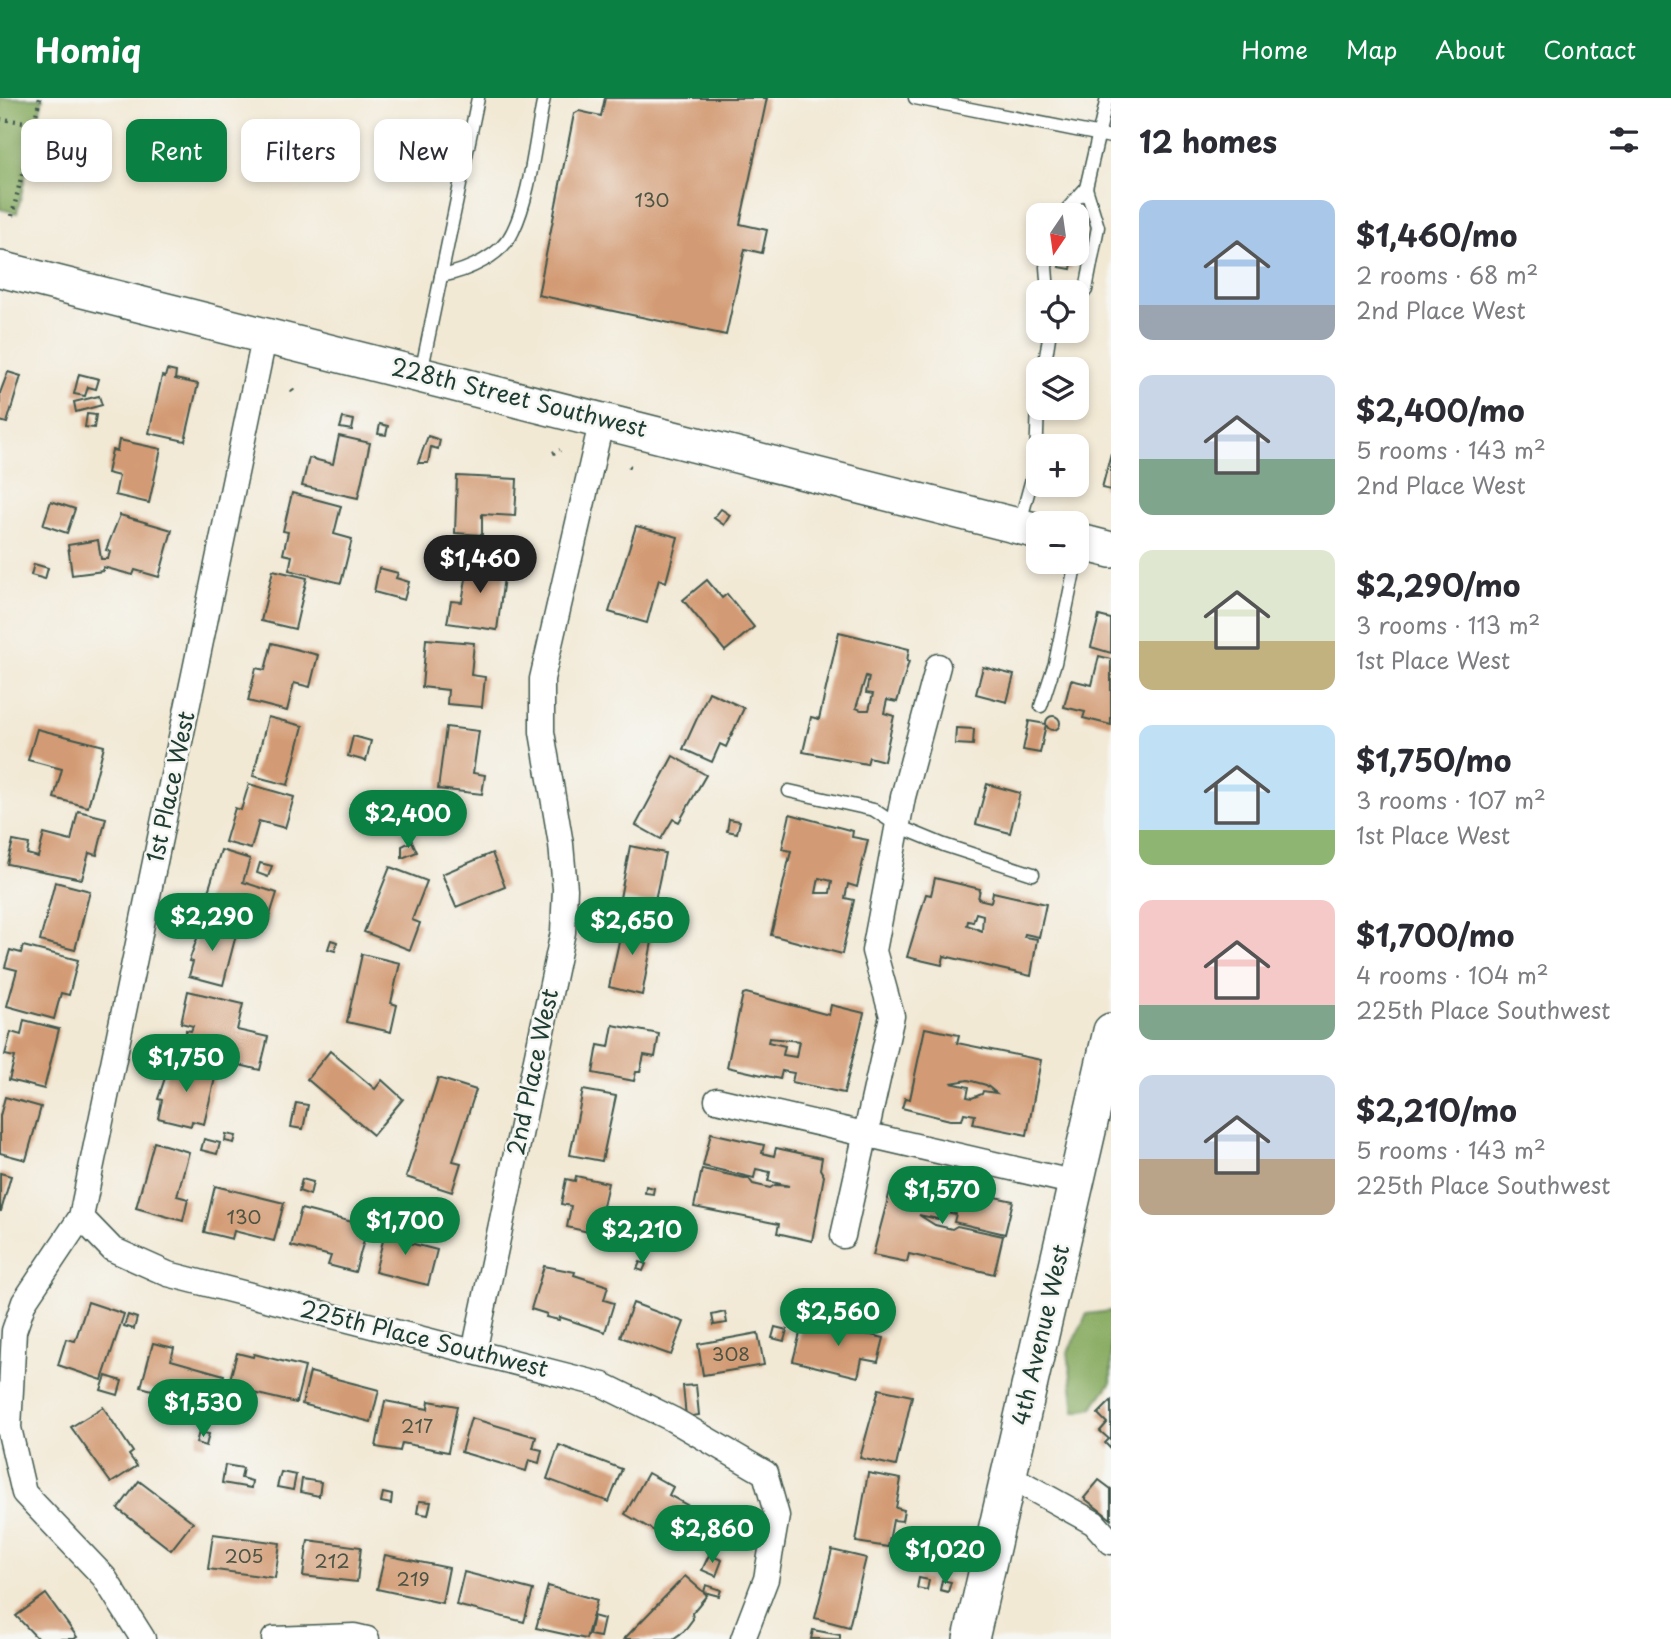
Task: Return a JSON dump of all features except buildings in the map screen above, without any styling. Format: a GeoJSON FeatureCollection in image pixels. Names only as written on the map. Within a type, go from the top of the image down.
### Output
{"type":"FeatureCollection","features":[{"type":"Feature","properties":{"kind":"main road","name":"228th Street Southwest"},"geometry":{"type":"LineString","coordinates":[[0,269],[1026,527]]}},
{"type":"Feature","properties":{"kind":"main road","name":"4th Avenue West"},"geometry":{"type":"LineString","coordinates":[[971,1639],[1076,1183],[1105,1087],[1111,1031]]}},
{"type":"Feature","properties":{"kind":"street","name":"1st Place West"},"geometry":{"type":"LineString","coordinates":[[144,1639],[104,1577],[24,1493],[9,1428],[10,1367],[14,1331],[24,1302],[81,1217],[265,334]]}},
{"type":"Feature","properties":{"kind":"street","name":"2nd Place West"},"geometry":{"type":"LineString","coordinates":[[474,1352],[563,932],[565,889],[561,844],[542,733],[542,679],[601,419]]}},
{"type":"Feature","properties":{"kind":"street"},"geometry":{"type":"LineString","coordinates":[[844,1236],[892,1016],[874,951],[898,826],[938,666]]}},
{"type":"Feature","properties":{"kind":"street"},"geometry":{"type":"LineString","coordinates":[[718,1100],[1076,1183]]}},
{"type":"Feature","properties":{"kind":"street","name":"225th Place Southwest"},"geometry":{"type":"LineString","coordinates":[[81,1217],[112,1249],[168,1274],[603,1385],[672,1419],[765,1473],[777,1516],[766,1579],[743,1639]]}},
{"type":"Feature","properties":{"kind":"street"},"geometry":{"type":"LineString","coordinates":[[1009,1476],[1094,1523],[1111,1542]]}},
{"type":"Feature","properties":{"kind":"street"},"geometry":{"type":"LineString","coordinates":[[274,1639],[354,1636],[367,1639]]}},
{"type":"Feature","properties":{"kind":"lane"},"geometry":{"type":"LineString","coordinates":[[421,373],[478,98]]}},
{"type":"Feature","properties":{"kind":"lane"},"geometry":{"type":"LineString","coordinates":[[442,276],[459,273],[485,260],[513,234],[544,98]]}},
{"type":"Feature","properties":{"kind":"lane"},"geometry":{"type":"LineString","coordinates":[[915,98],[1104,136]]}},
{"type":"Feature","properties":{"kind":"lane"},"geometry":{"type":"LineString","coordinates":[[1073,203],[1086,188],[1104,136],[1107,98]]}},
{"type":"Feature","properties":{"kind":"lane"},"geometry":{"type":"LineString","coordinates":[[1086,188],[1098,227],[1088,280]]}},
{"type":"Feature","properties":{"kind":"lane"},"geometry":{"type":"LineString","coordinates":[[1031,511],[1037,420]]}},
{"type":"Feature","properties":{"kind":"lane"},"geometry":{"type":"LineString","coordinates":[[1041,706],[1078,574]]}},
{"type":"Feature","properties":{"kind":"lane"},"geometry":{"type":"LineString","coordinates":[[789,791],[874,810],[898,826],[944,845],[1033,874]]}},
{"type":"Feature","properties":{"kind":"path"},"geometry":{"type":"LineString","coordinates":[[35,119],[40,98]]}},
{"type":"Feature","properties":{"kind":"path"},"geometry":{"type":"LineString","coordinates":[[0,119],[21,121]]}},
{"type":"Feature","properties":{"kind":"path"},"geometry":{"type":"LineString","coordinates":[[12,216],[21,178]]}},
{"type":"Feature","properties":{"kind":"path"},"geometry":{"type":"LineString","coordinates":[[553,453],[561,450]]}},
{"type":"Feature","properties":{"kind":"path"},"geometry":{"type":"LineString","coordinates":[[629,466],[634,470]]}},
{"type":"Feature","properties":{"kind":"green space"},"geometry":{"type":"Polygon","coordinates":[[[0,98],[43,98],[38,119],[21,119],[21,182],[24,182],[17,213],[0,209],[0,98]]]}},
{"type":"Feature","properties":{"kind":"green space"},"geometry":{"type":"Polygon","coordinates":[[[1111,1311],[1111,1382],[1092,1408],[1075,1412],[1068,1352],[1087,1314],[1111,1311]]]}}]}
